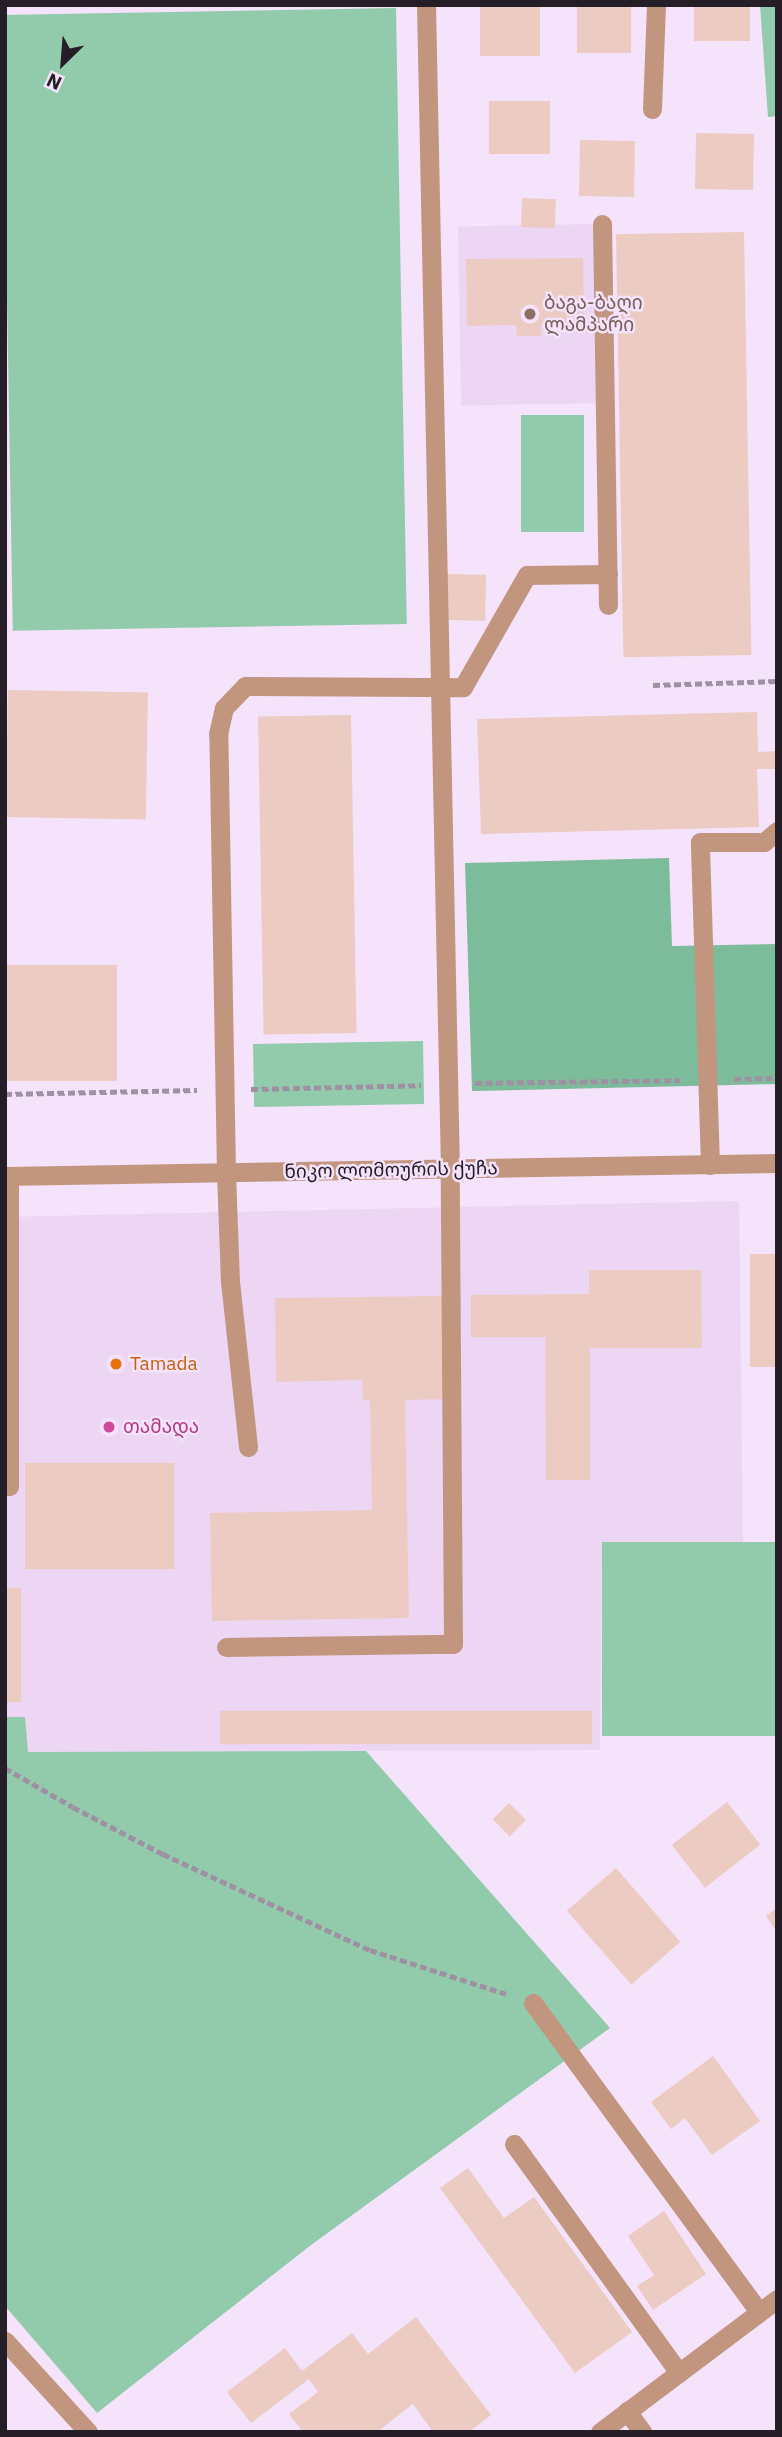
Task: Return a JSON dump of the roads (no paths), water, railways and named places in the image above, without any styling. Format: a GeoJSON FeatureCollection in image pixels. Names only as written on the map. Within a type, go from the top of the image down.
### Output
{"type":"FeatureCollection","features":[{"type":"Feature","properties":{"kind":"street"},"geometry":{"type":"LineString","coordinates":[[226,1647],[453,1644],[450,1169],[426,5]]}},
{"type":"Feature","properties":{"kind":"street"},"geometry":{"type":"LineString","coordinates":[[652,109],[656,5]]}},
{"type":"Feature","properties":{"kind":"street"},"geometry":{"type":"LineString","coordinates":[[602,224],[608,605]]}},
{"type":"Feature","properties":{"kind":"street"},"geometry":{"type":"LineString","coordinates":[[248,1447],[230,1282],[226,1173],[218,734],[224,708],[246,686],[463,687],[527,575],[608,574]]}},
{"type":"Feature","properties":{"kind":"street"},"geometry":{"type":"LineString","coordinates":[[710,1165],[700,842],[764,842],[777,831]]}},
{"type":"Feature","properties":{"kind":"street","name":"ნიკო ლომოურის ქუჩა"},"geometry":{"type":"LineString","coordinates":[[7,1176],[777,1163]]}},
{"type":"Feature","properties":{"kind":"street"},"geometry":{"type":"LineString","coordinates":[[5,1486],[9,1486],[7,1176]]}},
{"type":"Feature","properties":{"kind":"street"},"geometry":{"type":"LineString","coordinates":[[533,2003],[759,2312]]}},
{"type":"Feature","properties":{"kind":"street"},"geometry":{"type":"LineString","coordinates":[[514,2144],[679,2373]]}},
{"type":"Feature","properties":{"kind":"street"},"geometry":{"type":"LineString","coordinates":[[600,2432],[777,2299]]}},
{"type":"Feature","properties":{"kind":"street"},"geometry":{"type":"LineString","coordinates":[[5,2341],[88,2432]]}},
{"type":"Feature","properties":{"kind":"street"},"geometry":{"type":"LineString","coordinates":[[627,2411],[642,2432]]}},
{"type":"Feature","properties":{"kind":"place","name":"ბაგა-ბაღი ლამპარი"},"geometry":{"type":"Point","coordinates":[530,314]}},
{"type":"Feature","properties":{"kind":"place","name":"Tamada"},"geometry":{"type":"Point","coordinates":[116,1364]}},
{"type":"Feature","properties":{"kind":"place","name":"თამადა"},"geometry":{"type":"Point","coordinates":[109,1427]}}]}
